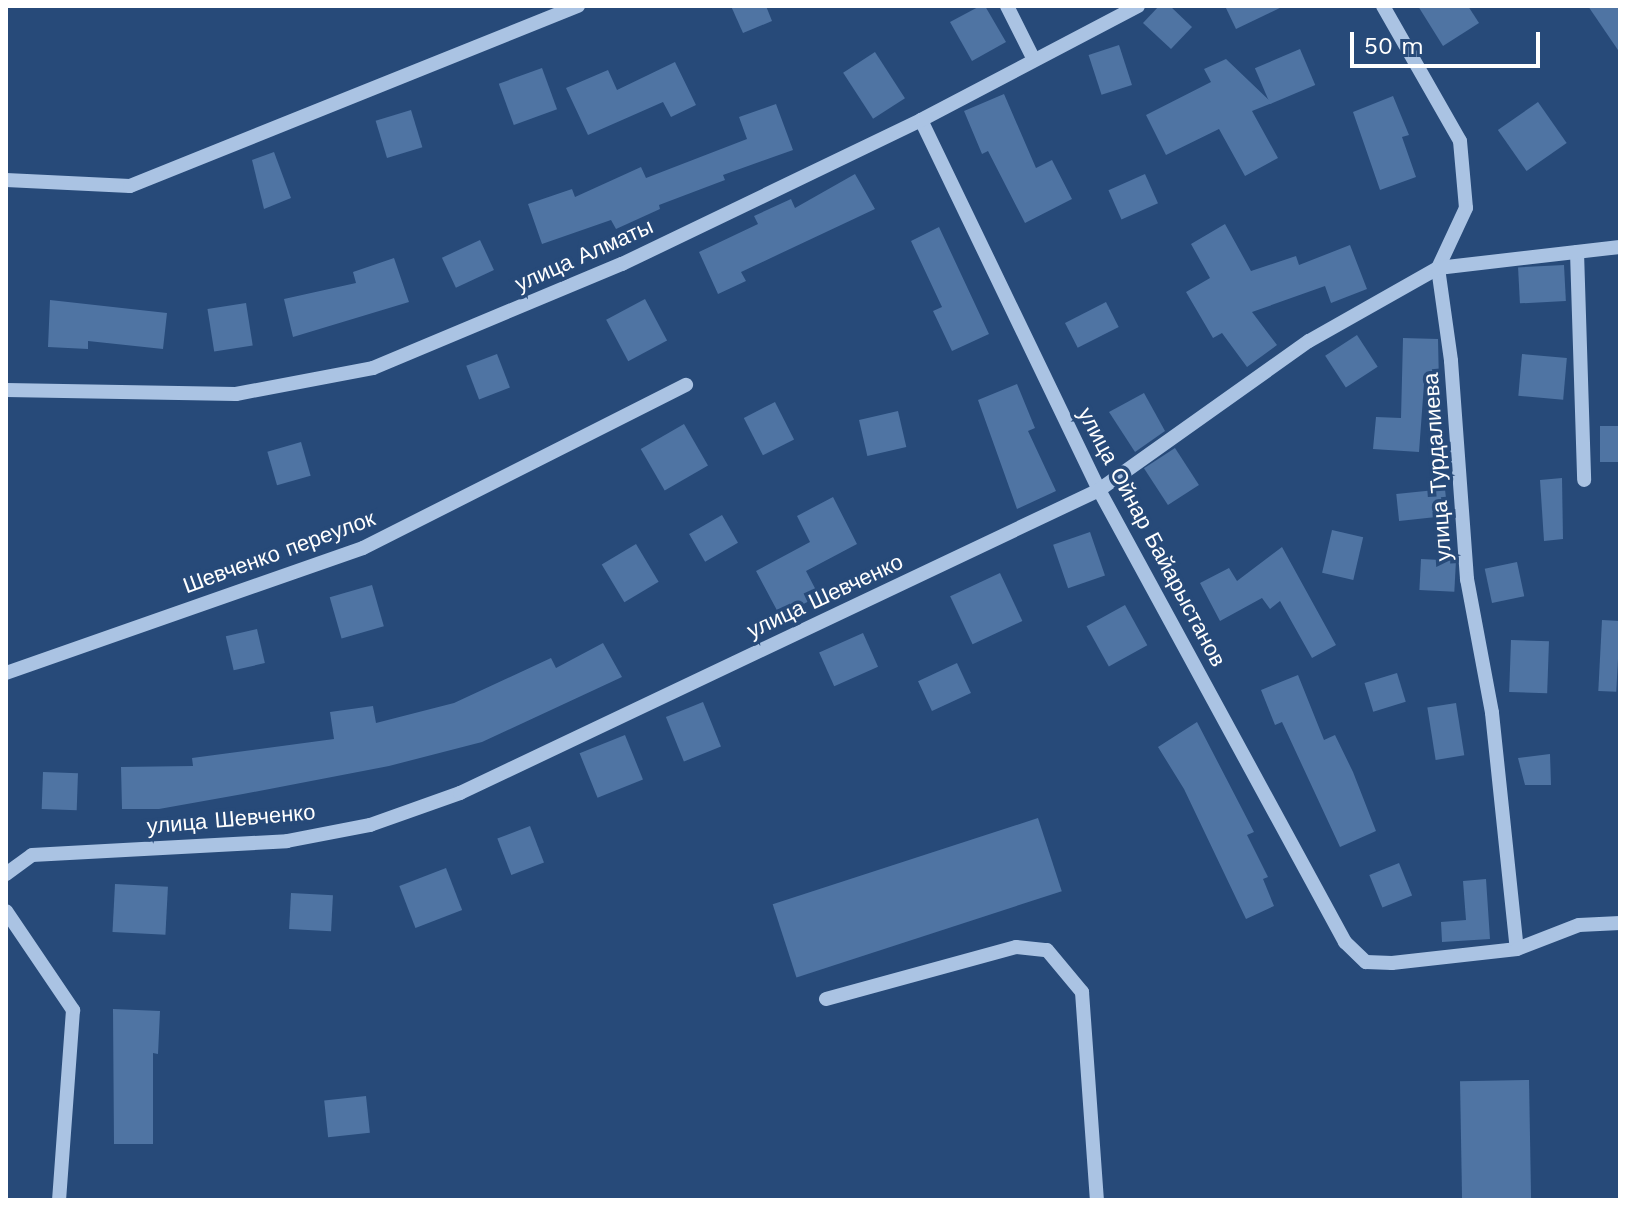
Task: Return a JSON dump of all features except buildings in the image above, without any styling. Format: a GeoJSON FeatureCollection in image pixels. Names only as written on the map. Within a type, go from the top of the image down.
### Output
{"type":"FeatureCollection","features":[{"type":"Feature","properties":{"kind":"street"},"geometry":{"type":"LineString","coordinates":[[6,180],[130,186],[578,6]]}},
{"type":"Feature","properties":{"kind":"street"},"geometry":{"type":"LineString","coordinates":[[1007,6],[1034,60]]}},
{"type":"Feature","properties":{"kind":"street","name":"улица Алматы"},"geometry":{"type":"LineString","coordinates":[[6,390],[236,394],[373,368],[622,264],[921,120],[1138,6]]}},
{"type":"Feature","properties":{"kind":"street"},"geometry":{"type":"LineString","coordinates":[[1383,6],[1460,141],[1466,208],[1438,268]]}},
{"type":"Feature","properties":{"kind":"street","name":"улица Ойнар Байарыстанов"},"geometry":{"type":"LineString","coordinates":[[921,120],[1099,490],[1345,942],[1366,962],[1517,949]]}},
{"type":"Feature","properties":{"kind":"street","name":"улица Шевченко"},"geometry":{"type":"LineString","coordinates":[[6,874],[32,855],[287,841],[400,814],[460,793],[1099,490],[1309,341],[1438,268],[1620,247]]}},
{"type":"Feature","properties":{"kind":"street"},"geometry":{"type":"LineString","coordinates":[[1577,252],[1584,480]]}},
{"type":"Feature","properties":{"kind":"street","name":"улица Турдалиева"},"geometry":{"type":"LineString","coordinates":[[1438,268],[1451,361],[1467,579],[1492,713],[1517,949]]}},
{"type":"Feature","properties":{"kind":"street","name":"Шевченко переулок"},"geometry":{"type":"LineString","coordinates":[[6,673],[363,548],[686,385]]}},
{"type":"Feature","properties":{"kind":"street"},"geometry":{"type":"LineString","coordinates":[[6,911],[73,1010],[59,1200]]}},
{"type":"Feature","properties":{"kind":"street"},"geometry":{"type":"LineString","coordinates":[[1517,949],[1579,925],[1620,923]]}},
{"type":"Feature","properties":{"kind":"street"},"geometry":{"type":"LineString","coordinates":[[826,999],[1016,947],[1047,950],[1082,992],[1097,1200]]}}]}
